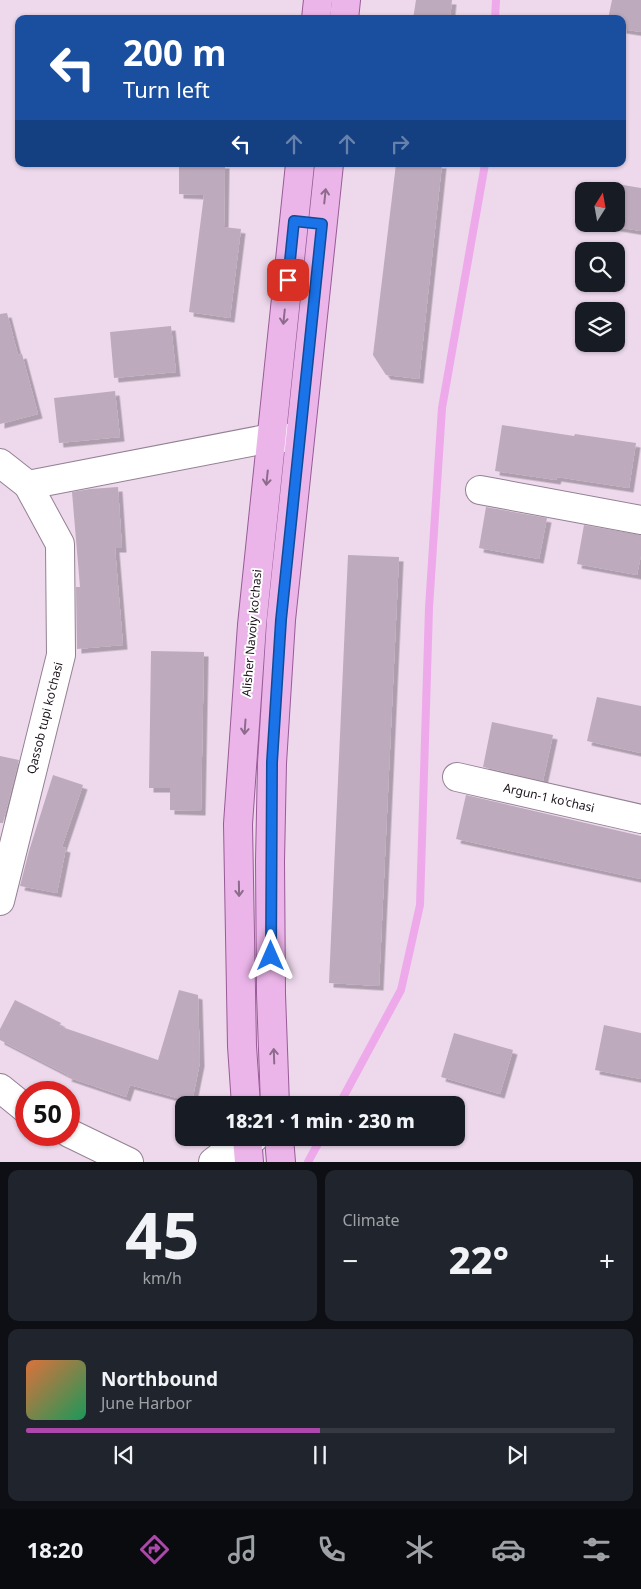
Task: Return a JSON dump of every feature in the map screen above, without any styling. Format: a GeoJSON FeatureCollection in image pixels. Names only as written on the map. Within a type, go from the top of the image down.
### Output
{"type":"FeatureCollection","features":[{"type":"Feature","properties":{"kind":"main road"},"geometry":{"type":"LineString","coordinates":[[316,15],[318,0]]}},
{"type":"Feature","properties":{"kind":"main road"},"geometry":{"type":"LineString","coordinates":[[344,15],[346,0]]}},
{"type":"Feature","properties":{"kind":"main road","name":"Alisher Navoiy ko'chasi"},"geometry":{"type":"LineString","coordinates":[[245,1096],[242,1046],[238,824],[252,626],[300,167]]}},
{"type":"Feature","properties":{"kind":"main road"},"geometry":{"type":"LineString","coordinates":[[275,1096],[270,861],[272,762],[281,620],[328,167]]}},
{"type":"Feature","properties":{"kind":"main road"},"geometry":{"type":"LineString","coordinates":[[294,221],[322,224]]}},
{"type":"Feature","properties":{"kind":"main road"},"geometry":{"type":"LineString","coordinates":[[280,1146],[281,1162]]}},
{"type":"Feature","properties":{"kind":"street"},"geometry":{"type":"LineString","coordinates":[[28,485],[271,438],[299,438]]}},
{"type":"Feature","properties":{"kind":"street","name":"Qassob tupi ko'chasi"},"geometry":{"type":"LineString","coordinates":[[0,464],[28,485],[60,544],[61,655],[0,901]]}},
{"type":"Feature","properties":{"kind":"street"},"geometry":{"type":"LineString","coordinates":[[480,490],[641,520]]}},
{"type":"Feature","properties":{"kind":"street","name":"Argun-1 ko'chasi"},"geometry":{"type":"LineString","coordinates":[[457,777],[641,819]]}},
{"type":"Feature","properties":{"kind":"street"},"geometry":{"type":"LineString","coordinates":[[0,1088],[15,1100]]}},
{"type":"Feature","properties":{"kind":"street"},"geometry":{"type":"LineString","coordinates":[[0,1113],[15,1115]]}},
{"type":"Feature","properties":{"kind":"street"},"geometry":{"type":"LineString","coordinates":[[80,1138],[129,1162]]}},
{"type":"Feature","properties":{"kind":"street"},"geometry":{"type":"LineString","coordinates":[[213,1162],[246,1146]]}},
{"type":"Feature","properties":{"kind":"building"},"geometry":{"type":"Polygon","coordinates":[[[416,0],[452,0],[450,15],[414,15],[416,0]]]}},
{"type":"Feature","properties":{"kind":"building"},"geometry":{"type":"Polygon","coordinates":[[[612,0],[641,0],[641,32],[626,30],[626,15],[609,15],[612,0]]]}},
{"type":"Feature","properties":{"kind":"building"},"geometry":{"type":"Polygon","coordinates":[[[179,167],[225,167],[224,227],[241,229],[230,318],[189,312],[204,195],[179,194],[179,167]]]}},
{"type":"Feature","properties":{"kind":"building"},"geometry":{"type":"Polygon","coordinates":[[[396,167],[442,167],[419,379],[386,375],[373,355],[396,167]]]}},
{"type":"Feature","properties":{"kind":"building"},"geometry":{"type":"Polygon","coordinates":[[[625,185],[641,188],[641,231],[625,228],[625,185]]]}},
{"type":"Feature","properties":{"kind":"building"},"geometry":{"type":"Polygon","coordinates":[[[7,313],[18,355],[22,354],[38,414],[0,424],[0,314],[7,313]]]}},
{"type":"Feature","properties":{"kind":"building"},"geometry":{"type":"Polygon","coordinates":[[[171,326],[176,372],[114,378],[110,332],[171,326]]]}},
{"type":"Feature","properties":{"kind":"building"},"geometry":{"type":"Polygon","coordinates":[[[115,391],[120,437],[59,443],[54,398],[115,391]]]}},
{"type":"Feature","properties":{"kind":"building"},"geometry":{"type":"Polygon","coordinates":[[[502,425],[636,443],[629,488],[557,477],[556,480],[495,471],[502,425]]]}},
{"type":"Feature","properties":{"kind":"building"},"geometry":{"type":"Polygon","coordinates":[[[118,487],[122,548],[115,548],[123,645],[77,649],[76,587],[80,587],[72,492],[118,487]]]}},
{"type":"Feature","properties":{"kind":"building"},"geometry":{"type":"Polygon","coordinates":[[[486,507],[547,518],[539,559],[479,548],[486,507]]]}},
{"type":"Feature","properties":{"kind":"building"},"geometry":{"type":"Polygon","coordinates":[[[584,525],[641,535],[641,555],[637,575],[577,564],[584,525]]]}},
{"type":"Feature","properties":{"kind":"building"},"geometry":{"type":"Polygon","coordinates":[[[348,555],[399,557],[379,986],[329,983],[348,555]]]}},
{"type":"Feature","properties":{"kind":"building"},"geometry":{"type":"Polygon","coordinates":[[[151,651],[204,652],[201,811],[170,810],[170,788],[149,788],[151,651]]]}},
{"type":"Feature","properties":{"kind":"building"},"geometry":{"type":"Polygon","coordinates":[[[597,697],[641,706],[641,753],[587,741],[597,697]]]}},
{"type":"Feature","properties":{"kind":"building"},"geometry":{"type":"Polygon","coordinates":[[[492,722],[553,735],[543,781],[483,767],[492,722]]]}},
{"type":"Feature","properties":{"kind":"building"},"geometry":{"type":"Polygon","coordinates":[[[0,756],[19,760],[3,823],[0,823],[0,756]]]}},
{"type":"Feature","properties":{"kind":"building"},"geometry":{"type":"Polygon","coordinates":[[[53,775],[83,785],[62,847],[66,848],[57,893],[20,886],[53,775]]]}},
{"type":"Feature","properties":{"kind":"building"},"geometry":{"type":"Polygon","coordinates":[[[466,795],[641,836],[641,879],[456,839],[466,795]]]}},
{"type":"Feature","properties":{"kind":"building"},"geometry":{"type":"Polygon","coordinates":[[[179,990],[198,995],[200,1062],[193,1096],[175,1097],[130,1085],[126,1097],[67,1077],[68,1075],[0,1040],[0,1029],[15,1000],[61,1023],[59,1026],[158,1060],[179,990]]]}},
{"type":"Feature","properties":{"kind":"building"},"geometry":{"type":"Polygon","coordinates":[[[604,1025],[641,1033],[641,1079],[595,1070],[604,1025]]]}},
{"type":"Feature","properties":{"kind":"building"},"geometry":{"type":"Polygon","coordinates":[[[454,1033],[513,1050],[500,1094],[441,1077],[454,1033]]]}},
{"type":"Feature","properties":{"kind":"waterway"},"geometry":{"type":"LineString","coordinates":[[495,15],[496,0]]}},
{"type":"Feature","properties":{"kind":"waterway"},"geometry":{"type":"LineString","coordinates":[[344,1096],[401,990],[420,905],[429,608],[442,408],[484,167]]}},
{"type":"Feature","properties":{"kind":"waterway"},"geometry":{"type":"LineString","coordinates":[[308,1162],[317,1146]]}},
{"type":"Feature","properties":{"kind":"route"},"geometry":{"type":"LineString","coordinates":[[271,956],[272,762],[281,620],[322,224],[294,221],[288,280]]}}]}
